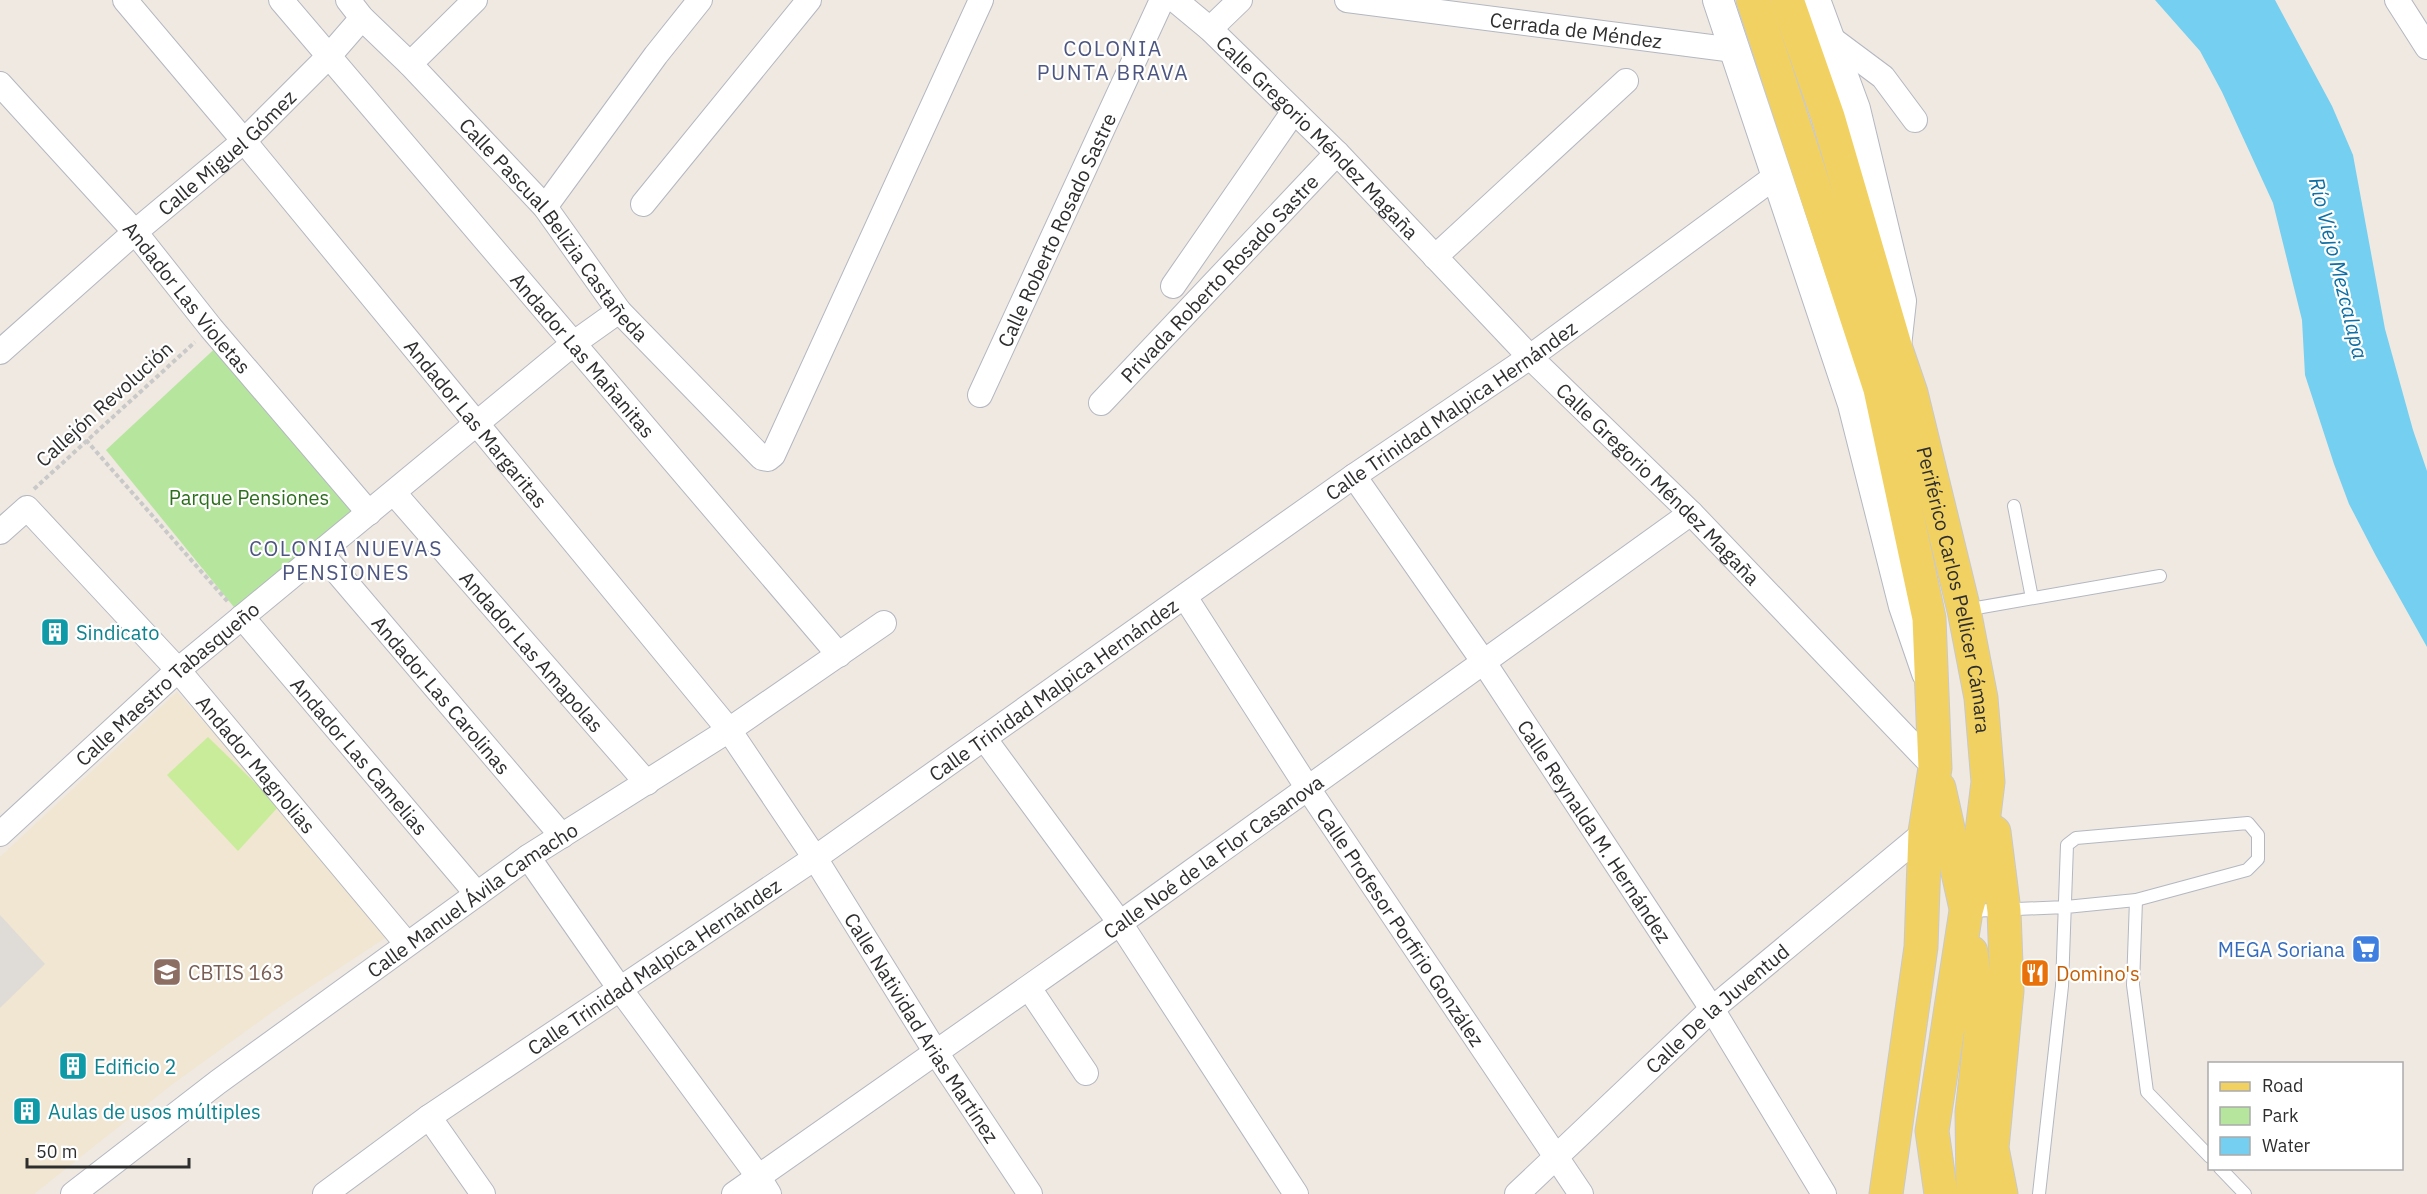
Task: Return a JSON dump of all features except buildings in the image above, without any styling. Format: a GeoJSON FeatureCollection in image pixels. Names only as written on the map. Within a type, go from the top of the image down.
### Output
{"type":"FeatureCollection","features":[{"type":"Feature","properties":{"kind":"main road","name":"Periférico Carlos Pellicer Cámara"},"geometry":{"type":"LineString","coordinates":[[1753,0],[1880,390],[1929,618],[1935,768],[1925,832],[1921,947],[1886,1194]]}},
{"type":"Feature","properties":{"kind":"main road","name":"Periférico Carlos Pellicer Cámara"},"geometry":{"type":"LineString","coordinates":[[1786,0],[1815,41],[1841,113],[1896,349],[1911,393],[1964,610],[1981,698],[1988,782],[1977,872],[1966,910],[1932,1131],[1941,1194]]}},
{"type":"Feature","properties":{"kind":"main road"},"geometry":{"type":"LineString","coordinates":[[1935,768],[1966,910],[1981,1032],[1971,1112],[1972,1194]]}},
{"type":"Feature","properties":{"kind":"main road"},"geometry":{"type":"LineString","coordinates":[[1988,782],[2004,910],[2007,991],[1992,1148],[2001,1194]]}},
{"type":"Feature","properties":{"kind":"street","name":"Andador Las Margaritas"},"geometry":{"type":"LineString","coordinates":[[125,0],[244,141],[729,730],[816,858]]}},
{"type":"Feature","properties":{"kind":"street","name":"Andador Las Mañanitas"},"geometry":{"type":"LineString","coordinates":[[281,0],[839,655]]}},
{"type":"Feature","properties":{"kind":"street"},"geometry":{"type":"LineString","coordinates":[[410,64],[475,0]]}},
{"type":"Feature","properties":{"kind":"street"},"geometry":{"type":"LineString","coordinates":[[545,207],[656,55],[700,0]]}},
{"type":"Feature","properties":{"kind":"street"},"geometry":{"type":"LineString","coordinates":[[643,204],[809,0]]}},
{"type":"Feature","properties":{"kind":"street","name":"Calle Pascual Belizia Castañeda"},"geometry":{"type":"LineString","coordinates":[[355,9],[545,207],[619,311],[762,458],[768,459],[773,455],[981,0]]}},
{"type":"Feature","properties":{"kind":"street","name":"Calle Roberto Rosado Sastre"},"geometry":{"type":"LineString","coordinates":[[980,395],[1162,0]]}},
{"type":"Feature","properties":{"kind":"street","name":"Calle Gregorio Méndez Magaña"},"geometry":{"type":"LineString","coordinates":[[1175,0],[1210,29],[1337,153],[1530,357],[1691,513],[1935,768]]}},
{"type":"Feature","properties":{"kind":"street"},"geometry":{"type":"LineString","coordinates":[[1210,29],[1240,0]]}},
{"type":"Feature","properties":{"kind":"street","name":"Cerrada de Méndez"},"geometry":{"type":"LineString","coordinates":[[1347,0],[1734,50]]}},
{"type":"Feature","properties":{"kind":"street"},"geometry":{"type":"LineString","coordinates":[[1718,0],[1853,404],[1904,606],[1930,681]]}},
{"type":"Feature","properties":{"kind":"street"},"geometry":{"type":"LineString","coordinates":[[1815,0],[1815,41],[1883,77],[1915,120]]}},
{"type":"Feature","properties":{"kind":"street"},"geometry":{"type":"LineString","coordinates":[[2397,0],[2425,38]]}},
{"type":"Feature","properties":{"kind":"street","name":"Calle Miguel Gómez"},"geometry":{"type":"LineString","coordinates":[[0,352],[135,232],[244,141],[328,56],[355,9]]}},
{"type":"Feature","properties":{"kind":"street"},"geometry":{"type":"LineString","coordinates":[[1435,257],[1626,81]]}},
{"type":"Feature","properties":{"kind":"street","name":"Andador Las Violetas"},"geometry":{"type":"LineString","coordinates":[[0,84],[135,232],[211,328],[369,513]]}},
{"type":"Feature","properties":{"kind":"street"},"geometry":{"type":"LineString","coordinates":[[1173,286],[1294,111]]}},
{"type":"Feature","properties":{"kind":"street","name":"Privada Roberto Rosado Sastre"},"geometry":{"type":"LineString","coordinates":[[1101,403],[1337,153]]}},
{"type":"Feature","properties":{"kind":"street","name":"Calle Trinidad Malpica Hernández"},"geometry":{"type":"LineString","coordinates":[[326,1194],[429,1117],[816,858],[1354,476],[1530,357],[1776,176]]}},
{"type":"Feature","properties":{"kind":"street","name":"Calle Maestro Tabasqueño"},"geometry":{"type":"LineString","coordinates":[[0,834],[178,670],[574,343],[619,311]]}},
{"type":"Feature","properties":{"kind":"street","name":"Calle Reynalda M. Hernández"},"geometry":{"type":"LineString","coordinates":[[1354,476],[1483,662],[1712,1009],[1824,1194]]}},
{"type":"Feature","properties":{"kind":"street","name":"Andador Las Amapolas"},"geometry":{"type":"LineString","coordinates":[[394,493],[647,783]]}},
{"type":"Feature","properties":{"kind":"street"},"geometry":{"type":"LineString","coordinates":[[0,532],[27,508]]}},
{"type":"Feature","properties":{"kind":"street","name":"Andador Magnolias"},"geometry":{"type":"LineString","coordinates":[[27,508],[178,670],[407,944]]}},
{"type":"Feature","properties":{"kind":"street","name":"Calle Noé de la Flor Casanova"},"geometry":{"type":"LineString","coordinates":[[734,1194],[764,1185],[934,1052],[1029,988],[1691,513]]}},
{"type":"Feature","properties":{"kind":"street","name":"Andador Las Carolinas"},"geometry":{"type":"LineString","coordinates":[[321,553],[562,836]]}},
{"type":"Feature","properties":{"kind":"street","name":"Calle Profesor Porfirio González"},"geometry":{"type":"LineString","coordinates":[[1185,597],[1307,788],[1581,1194]]}},
{"type":"Feature","properties":{"kind":"street","name":"Andador Las Camelias"},"geometry":{"type":"LineString","coordinates":[[242,617],[477,894]]}},
{"type":"Feature","properties":{"kind":"street","name":"Calle Manuel Ávila Camacho"},"geometry":{"type":"LineString","coordinates":[[73,1194],[218,1082],[528,858],[729,730],[884,623]]}},
{"type":"Feature","properties":{"kind":"street"},"geometry":{"type":"LineString","coordinates":[[984,738],[1120,923],[1296,1194]]}},
{"type":"Feature","properties":{"kind":"street","name":"Calle De la Juventud"},"geometry":{"type":"LineString","coordinates":[[1517,1194],[1712,1009],[1925,832]]}},
{"type":"Feature","properties":{"kind":"street"},"geometry":{"type":"LineString","coordinates":[[528,858],[620,989],[764,1185]]}},
{"type":"Feature","properties":{"kind":"street","name":"Calle Natividad Arias Martínez"},"geometry":{"type":"LineString","coordinates":[[816,858],[934,1052],[1030,1194]]}},
{"type":"Feature","properties":{"kind":"street"},"geometry":{"type":"LineString","coordinates":[[1029,988],[1086,1073]]}},
{"type":"Feature","properties":{"kind":"street"},"geometry":{"type":"LineString","coordinates":[[429,1117],[483,1194]]}},
{"type":"Feature","properties":{"kind":"lane"},"geometry":{"type":"LineString","coordinates":[[2014,506],[2032,598]]}},
{"type":"Feature","properties":{"kind":"lane"},"geometry":{"type":"LineString","coordinates":[[1964,610],[2160,576]]}},
{"type":"Feature","properties":{"kind":"lane"},"geometry":{"type":"LineString","coordinates":[[1966,910],[2066,907],[2136,900],[2247,870],[2258,859],[2258,835],[2256,830],[2248,824],[2076,838],[2067,845],[2066,907],[2062,986],[2039,1194]]}},
{"type":"Feature","properties":{"kind":"lane"},"geometry":{"type":"LineString","coordinates":[[2136,900],[2133,985],[2147,1092],[2208,1155]]}},
{"type":"Feature","properties":{"kind":"lane"},"geometry":{"type":"LineString","coordinates":[[2222,1170],[2245,1194]]}},
{"type":"Feature","properties":{"kind":"path","name":"Callejón Revolución"},"geometry":{"type":"LineString","coordinates":[[27,508],[30,494],[86,440],[211,328]]}},
{"type":"Feature","properties":{"kind":"path"},"geometry":{"type":"LineString","coordinates":[[86,440],[242,617]]}},
{"type":"Feature","properties":{"kind":"shaded area","name":"CBTIS 163"},"geometry":{"type":"Polygon","coordinates":[[[177,692],[393,933],[275,1010],[170,1086],[34,1194],[0,1194],[0,857],[177,692]]]}},
{"type":"Feature","properties":{"kind":"shaded area"},"geometry":{"type":"Polygon","coordinates":[[[0,915],[45,964],[0,1008],[0,915]]]}},
{"type":"Feature","properties":{"kind":"green space","name":"Parque Pensiones"},"geometry":{"type":"Polygon","coordinates":[[[223,341],[369,513],[242,617],[106,450],[223,341]]]}},
{"type":"Feature","properties":{"kind":"green space"},"geometry":{"type":"Polygon","coordinates":[[[208,737],[279,806],[238,851],[167,775],[208,737]]]}},
{"type":"Feature","properties":{"kind":"water","name":"Río Viejo Mezcalapa"},"geometry":{"type":"Polygon","coordinates":[[[2155,0],[2275,0],[2332,106],[2353,155],[2385,329],[2427,471],[2427,647],[2349,504],[2334,464],[2305,375],[2302,320],[2273,203],[2222,92],[2200,51],[2155,0]]]}},
{"type":"Feature","properties":{"kind":"place","name":"Sindicato"},"geometry":{"type":"Point","coordinates":[55,632]}},
{"type":"Feature","properties":{"kind":"place","name":"MEGA Soriana"},"geometry":{"type":"Point","coordinates":[2366,949]}},
{"type":"Feature","properties":{"kind":"place","name":"CBTIS 163"},"geometry":{"type":"Point","coordinates":[167,972]}},
{"type":"Feature","properties":{"kind":"place","name":"Domino's"},"geometry":{"type":"Point","coordinates":[2035,973]}},
{"type":"Feature","properties":{"kind":"place","name":"Edificio 2"},"geometry":{"type":"Point","coordinates":[73,1066]}},
{"type":"Feature","properties":{"kind":"place","name":"Aulas de usos múltiples"},"geometry":{"type":"Point","coordinates":[27,1111]}},
{"type":"Feature","properties":{"kind":"district","name":"COLONIA PUNTA BRAVA"},"geometry":{"type":"Point","coordinates":[1113,60]}},
{"type":"Feature","properties":{"kind":"district","name":"COLONIA NUEVAS PENSIONES"},"geometry":{"type":"Point","coordinates":[346,560]}}]}
